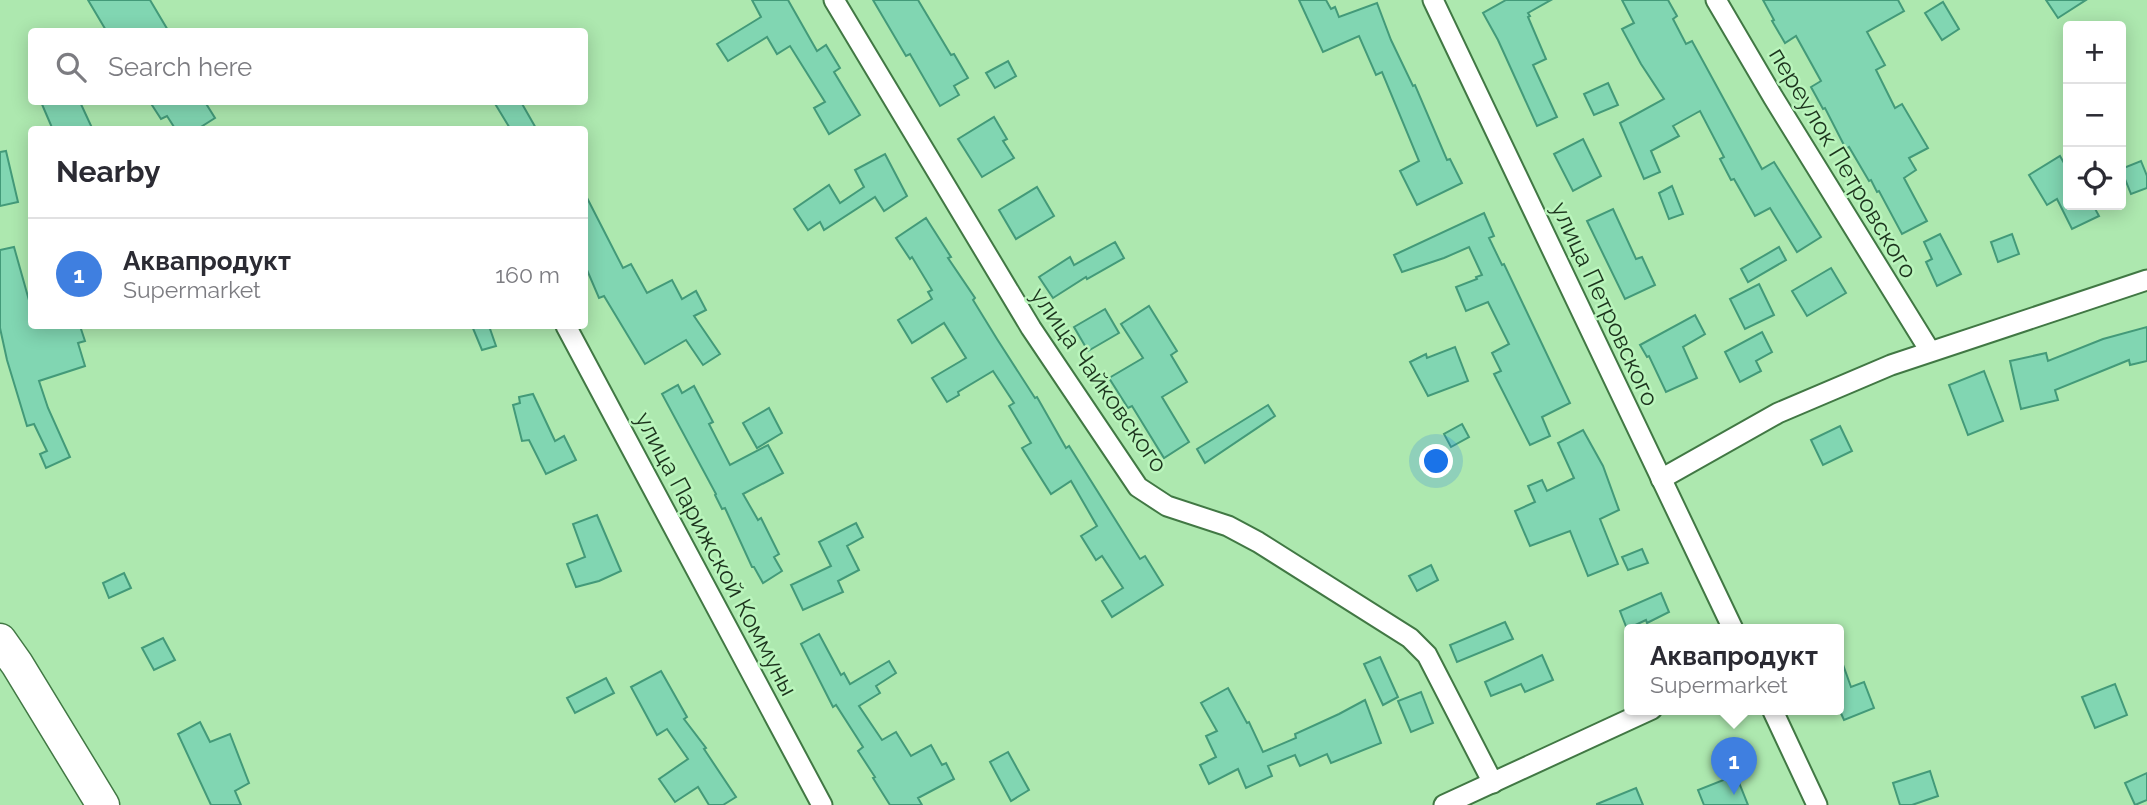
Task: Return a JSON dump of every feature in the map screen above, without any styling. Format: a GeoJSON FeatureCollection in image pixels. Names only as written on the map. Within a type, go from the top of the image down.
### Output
{"type":"FeatureCollection","features":[{"type":"Feature","properties":{"kind":"main road"},"geometry":{"type":"LineString","coordinates":[[0,640],[18,664],[103,805]]}},
{"type":"Feature","properties":{"kind":"street","name":"улица Чайковского"},"geometry":{"type":"LineString","coordinates":[[834,0],[1031,328],[1138,487],[1167,506],[1228,526],[1258,542],[1410,638],[1427,655],[1493,783]]}},
{"type":"Feature","properties":{"kind":"street","name":"улица Петровского"},"geometry":{"type":"LineString","coordinates":[[1433,0],[1731,624]]}},
{"type":"Feature","properties":{"kind":"street","name":"переулок Петровского"},"geometry":{"type":"LineString","coordinates":[[1716,0],[1930,351]]}},
{"type":"Feature","properties":{"kind":"street"},"geometry":{"type":"LineString","coordinates":[[1661,479],[1778,413],[1891,365],[2147,280]]}},
{"type":"Feature","properties":{"kind":"street","name":"улица Парижской Коммуны"},"geometry":{"type":"LineString","coordinates":[[568,329],[822,805]]}},
{"type":"Feature","properties":{"kind":"street"},"geometry":{"type":"LineString","coordinates":[[1444,805],[1640,715]]}},
{"type":"Feature","properties":{"kind":"street"},"geometry":{"type":"LineString","coordinates":[[1775,715],[1817,805]]}},
{"type":"Feature","properties":{"kind":"building"},"geometry":{"type":"Polygon","coordinates":[[[88,0],[150,0],[167,28],[105,28],[88,0]]]}},
{"type":"Feature","properties":{"kind":"building"},"geometry":{"type":"Polygon","coordinates":[[[752,0],[788,0],[817,51],[826,45],[840,68],[834,72],[860,115],[829,134],[814,108],[825,102],[790,46],[777,54],[767,37],[728,61],[717,44],[761,17],[752,0]]]}},
{"type":"Feature","properties":{"kind":"building"},"geometry":{"type":"Polygon","coordinates":[[[873,0],[918,0],[968,78],[954,86],[959,95],[940,106],[910,54],[906,56],[873,0]]]}},
{"type":"Feature","properties":{"kind":"building"},"geometry":{"type":"Polygon","coordinates":[[[1299,0],[1326,0],[1331,9],[1335,7],[1339,17],[1377,3],[1391,40],[1413,86],[1415,85],[1447,160],[1450,159],[1462,183],[1417,205],[1400,171],[1419,161],[1382,72],[1376,75],[1359,36],[1323,52],[1299,0]]]}},
{"type":"Feature","properties":{"kind":"building"},"geometry":{"type":"Polygon","coordinates":[[[1506,0],[1551,0],[1528,13],[1546,59],[1533,65],[1557,117],[1537,126],[1483,13],[1506,0]]]}},
{"type":"Feature","properties":{"kind":"building"},"geometry":{"type":"Polygon","coordinates":[[[1622,0],[1668,0],[1677,16],[1673,19],[1686,44],[1692,41],[1762,169],[1774,162],[1821,237],[1797,252],[1770,208],[1755,216],[1720,159],[1724,157],[1700,111],[1673,126],[1679,136],[1651,151],[1660,172],[1644,179],[1620,123],[1664,99],[1622,29],[1634,23],[1622,0]]]}},
{"type":"Feature","properties":{"kind":"building"},"geometry":{"type":"Polygon","coordinates":[[[1763,0],[1898,0],[1904,11],[1867,32],[1885,65],[1876,70],[1895,108],[1902,104],[1928,148],[1909,158],[1916,170],[1904,178],[1927,221],[1902,234],[1879,191],[1877,192],[1871,180],[1869,181],[1849,147],[1846,149],[1811,87],[1821,81],[1796,36],[1785,43],[1763,0]]]}},
{"type":"Feature","properties":{"kind":"building"},"geometry":{"type":"Polygon","coordinates":[[[2046,0],[2086,0],[2058,18],[2046,0]]]}},
{"type":"Feature","properties":{"kind":"building"},"geometry":{"type":"Polygon","coordinates":[[[1943,2],[1959,29],[1942,40],[1925,13],[1943,2]]]}},
{"type":"Feature","properties":{"kind":"building"},"geometry":{"type":"Polygon","coordinates":[[[1008,61],[1016,76],[995,88],[986,73],[1008,61]]]}},
{"type":"Feature","properties":{"kind":"building"},"geometry":{"type":"Polygon","coordinates":[[[1608,83],[1618,105],[1594,115],[1584,94],[1608,83]]]}},
{"type":"Feature","properties":{"kind":"building"},"geometry":{"type":"Polygon","coordinates":[[[42,105],[81,105],[91,126],[51,126],[42,105]]]}},
{"type":"Feature","properties":{"kind":"building"},"geometry":{"type":"Polygon","coordinates":[[[152,105],[207,105],[215,118],[202,126],[173,126],[167,116],[161,119],[152,105]]]}},
{"type":"Feature","properties":{"kind":"building"},"geometry":{"type":"Polygon","coordinates":[[[496,105],[523,105],[535,126],[509,126],[496,105]]]}},
{"type":"Feature","properties":{"kind":"building"},"geometry":{"type":"Polygon","coordinates":[[[994,117],[1007,139],[1003,141],[1014,158],[982,177],[958,139],[994,117]]]}},
{"type":"Feature","properties":{"kind":"building"},"geometry":{"type":"Polygon","coordinates":[[[1583,139],[1601,176],[1573,191],[1554,154],[1583,139]]]}},
{"type":"Feature","properties":{"kind":"building"},"geometry":{"type":"Polygon","coordinates":[[[6,151],[18,202],[0,206],[0,152],[6,151]]]}},
{"type":"Feature","properties":{"kind":"building"},"geometry":{"type":"Polygon","coordinates":[[[885,154],[907,196],[884,211],[875,197],[824,230],[820,222],[808,230],[794,209],[829,185],[840,203],[864,187],[855,170],[885,154]]]}},
{"type":"Feature","properties":{"kind":"building"},"geometry":{"type":"Polygon","coordinates":[[[2060,156],[2063,161],[2063,210],[2096,210],[2099,216],[2072,229],[2057,199],[2047,205],[2029,175],[2060,156]]]}},
{"type":"Feature","properties":{"kind":"building"},"geometry":{"type":"Polygon","coordinates":[[[2141,161],[2147,176],[2147,188],[2131,194],[2126,182],[2126,167],[2141,161]]]}},
{"type":"Feature","properties":{"kind":"building"},"geometry":{"type":"Polygon","coordinates":[[[1672,186],[1683,214],[1669,219],[1659,193],[1672,186]]]}},
{"type":"Feature","properties":{"kind":"building"},"geometry":{"type":"Polygon","coordinates":[[[1037,187],[1054,216],[1016,239],[999,210],[1037,187]]]}},
{"type":"Feature","properties":{"kind":"building"},"geometry":{"type":"Polygon","coordinates":[[[588,200],[623,268],[631,264],[647,293],[672,280],[682,299],[696,291],[706,310],[694,316],[720,354],[703,365],[686,340],[645,364],[604,296],[599,298],[588,272],[588,200]]]}},
{"type":"Feature","properties":{"kind":"building"},"geometry":{"type":"Polygon","coordinates":[[[1613,209],[1636,259],[1642,257],[1655,285],[1625,299],[1587,221],[1613,209]]]}},
{"type":"Feature","properties":{"kind":"building"},"geometry":{"type":"Polygon","coordinates":[[[1484,213],[1494,236],[1489,238],[1570,403],[1542,417],[1550,436],[1530,445],[1494,374],[1501,371],[1492,353],[1509,344],[1488,302],[1466,311],[1456,287],[1482,275],[1469,247],[1402,272],[1394,255],[1484,213]]]}},
{"type":"Feature","properties":{"kind":"building"},"geometry":{"type":"Polygon","coordinates":[[[926,218],[951,257],[948,258],[975,298],[973,300],[1035,398],[1037,397],[1066,448],[1069,446],[1140,559],[1145,556],[1163,585],[1112,617],[1102,601],[1123,588],[1102,556],[1096,560],[1081,536],[1097,526],[1071,481],[1051,494],[1022,448],[1031,443],[1009,406],[1014,403],[993,371],[958,392],[959,395],[947,402],[932,378],[966,358],[944,323],[912,343],[898,320],[932,299],[928,292],[932,290],[912,257],[910,259],[896,238],[926,218]]]}},
{"type":"Feature","properties":{"kind":"building"},"geometry":{"type":"Polygon","coordinates":[[[1940,234],[1961,274],[1937,286],[1926,262],[1932,259],[1924,242],[1940,234]]]}},
{"type":"Feature","properties":{"kind":"building"},"geometry":{"type":"Polygon","coordinates":[[[2012,234],[2019,254],[1998,262],[1991,242],[2012,234]]]}},
{"type":"Feature","properties":{"kind":"building"},"geometry":{"type":"Polygon","coordinates":[[[1115,242],[1124,258],[1053,298],[1039,277],[1070,257],[1074,265],[1115,242]]]}},
{"type":"Feature","properties":{"kind":"building"},"geometry":{"type":"Polygon","coordinates":[[[14,247],[28,297],[28,329],[81,329],[85,341],[78,343],[85,366],[39,381],[70,457],[46,468],[40,454],[47,451],[34,424],[27,426],[0,328],[0,250],[14,247]]]}},
{"type":"Feature","properties":{"kind":"building"},"geometry":{"type":"Polygon","coordinates":[[[1779,247],[1786,260],[1748,282],[1741,269],[1779,247]]]}},
{"type":"Feature","properties":{"kind":"building"},"geometry":{"type":"Polygon","coordinates":[[[1831,268],[1846,293],[1807,316],[1792,291],[1831,268]]]}},
{"type":"Feature","properties":{"kind":"building"},"geometry":{"type":"Polygon","coordinates":[[[1759,284],[1774,315],[1745,329],[1730,299],[1759,284]]]}},
{"type":"Feature","properties":{"kind":"building"},"geometry":{"type":"Polygon","coordinates":[[[1149,306],[1177,351],[1171,355],[1187,382],[1162,397],[1189,442],[1164,458],[1132,406],[1128,408],[1109,378],[1143,358],[1121,324],[1149,306]]]}},
{"type":"Feature","properties":{"kind":"building"},"geometry":{"type":"Polygon","coordinates":[[[1105,309],[1119,333],[1088,351],[1074,327],[1105,309]]]}},
{"type":"Feature","properties":{"kind":"building"},"geometry":{"type":"Polygon","coordinates":[[[1695,315],[1705,334],[1683,347],[1697,378],[1666,392],[1649,356],[1647,357],[1640,345],[1695,315]]]}},
{"type":"Feature","properties":{"kind":"building"},"geometry":{"type":"Polygon","coordinates":[[[2147,327],[2147,361],[2130,365],[2129,360],[2055,390],[2058,400],[2021,409],[2010,361],[2046,353],[2048,361],[2103,339],[2147,327]]]}},
{"type":"Feature","properties":{"kind":"building"},"geometry":{"type":"Polygon","coordinates":[[[473,329],[490,329],[496,346],[482,350],[473,329]]]}},
{"type":"Feature","properties":{"kind":"building"},"geometry":{"type":"Polygon","coordinates":[[[1762,332],[1772,352],[1756,361],[1761,371],[1740,382],[1725,352],[1762,332]]]}},
{"type":"Feature","properties":{"kind":"building"},"geometry":{"type":"Polygon","coordinates":[[[1455,347],[1468,381],[1428,396],[1410,362],[1426,354],[1427,358],[1455,347]]]}},
{"type":"Feature","properties":{"kind":"building"},"geometry":{"type":"Polygon","coordinates":[[[1984,371],[2003,421],[1968,435],[1949,385],[1984,371]]]}},
{"type":"Feature","properties":{"kind":"building"},"geometry":{"type":"Polygon","coordinates":[[[678,385],[682,393],[694,386],[713,422],[709,424],[730,465],[768,445],[783,473],[743,494],[758,520],[761,518],[779,554],[774,557],[782,571],[763,583],[752,567],[725,508],[722,509],[662,394],[678,385]]]}},
{"type":"Feature","properties":{"kind":"building"},"geometry":{"type":"Polygon","coordinates":[[[533,394],[555,441],[564,436],[576,460],[546,474],[529,440],[522,441],[513,405],[520,403],[519,397],[533,394]]]}},
{"type":"Feature","properties":{"kind":"building"},"geometry":{"type":"Polygon","coordinates":[[[1268,405],[1275,416],[1205,463],[1197,449],[1268,405]]]}},
{"type":"Feature","properties":{"kind":"building"},"geometry":{"type":"Polygon","coordinates":[[[769,408],[782,433],[757,448],[743,423],[769,408]]]}},
{"type":"Feature","properties":{"kind":"building"},"geometry":{"type":"Polygon","coordinates":[[[1462,424],[1469,437],[1451,447],[1444,434],[1462,424]]]}},
{"type":"Feature","properties":{"kind":"building"},"geometry":{"type":"Polygon","coordinates":[[[1840,426],[1852,451],[1823,465],[1811,440],[1840,426]]]}},
{"type":"Feature","properties":{"kind":"building"},"geometry":{"type":"Polygon","coordinates":[[[1583,430],[1603,466],[1619,510],[1600,519],[1618,564],[1588,576],[1570,531],[1530,546],[1515,511],[1535,502],[1528,486],[1542,480],[1547,491],[1574,478],[1558,443],[1583,430]]]}},
{"type":"Feature","properties":{"kind":"building"},"geometry":{"type":"Polygon","coordinates":[[[597,515],[621,571],[576,587],[567,564],[585,557],[573,524],[597,515]]]}},
{"type":"Feature","properties":{"kind":"building"},"geometry":{"type":"Polygon","coordinates":[[[856,523],[863,537],[847,546],[859,570],[838,581],[843,592],[803,610],[791,585],[831,566],[819,542],[856,523]]]}},
{"type":"Feature","properties":{"kind":"building"},"geometry":{"type":"Polygon","coordinates":[[[1642,549],[1648,563],[1628,570],[1622,557],[1642,549]]]}},
{"type":"Feature","properties":{"kind":"building"},"geometry":{"type":"Polygon","coordinates":[[[1431,565],[1438,580],[1417,591],[1409,576],[1431,565]]]}},
{"type":"Feature","properties":{"kind":"building"},"geometry":{"type":"Polygon","coordinates":[[[124,573],[131,588],[109,598],[103,583],[124,573]]]}},
{"type":"Feature","properties":{"kind":"building"},"geometry":{"type":"Polygon","coordinates":[[[1661,593],[1669,612],[1647,623],[1646,620],[1638,624],[1625,624],[1620,611],[1661,593]]]}},
{"type":"Feature","properties":{"kind":"building"},"geometry":{"type":"Polygon","coordinates":[[[1505,622],[1513,639],[1457,662],[1450,645],[1505,622]]]}},
{"type":"Feature","properties":{"kind":"building"},"geometry":{"type":"Polygon","coordinates":[[[819,634],[841,675],[844,673],[850,684],[889,661],[896,673],[876,686],[880,693],[859,706],[882,740],[896,732],[911,756],[931,745],[942,765],[946,763],[954,779],[918,798],[922,805],[890,805],[873,778],[875,777],[858,751],[863,747],[836,705],[833,707],[801,644],[819,634]]]}},
{"type":"Feature","properties":{"kind":"building"},"geometry":{"type":"Polygon","coordinates":[[[163,638],[175,660],[154,670],[142,648],[163,638]]]}},
{"type":"Feature","properties":{"kind":"building"},"geometry":{"type":"Polygon","coordinates":[[[1542,655],[1553,680],[1525,692],[1521,684],[1491,696],[1485,682],[1542,655]]]}},
{"type":"Feature","properties":{"kind":"building"},"geometry":{"type":"Polygon","coordinates":[[[1380,657],[1398,697],[1383,705],[1364,664],[1380,657]]]}},
{"type":"Feature","properties":{"kind":"building"},"geometry":{"type":"Polygon","coordinates":[[[1844,667],[1851,687],[1864,682],[1874,708],[1844,720],[1842,715],[1844,715],[1844,667]]]}},
{"type":"Feature","properties":{"kind":"building"},"geometry":{"type":"Polygon","coordinates":[[[661,671],[687,717],[684,719],[706,748],[704,749],[736,797],[723,805],[709,805],[698,787],[675,802],[659,779],[688,759],[667,729],[657,735],[631,687],[661,671]]]}},
{"type":"Feature","properties":{"kind":"building"},"geometry":{"type":"Polygon","coordinates":[[[606,678],[614,693],[575,713],[567,698],[606,678]]]}},
{"type":"Feature","properties":{"kind":"building"},"geometry":{"type":"Polygon","coordinates":[[[2115,684],[2127,715],[2095,728],[2082,697],[2115,684]]]}},
{"type":"Feature","properties":{"kind":"building"},"geometry":{"type":"Polygon","coordinates":[[[1228,688],[1247,723],[1249,722],[1263,752],[1296,738],[1295,734],[1365,700],[1381,743],[1331,763],[1327,754],[1300,766],[1295,755],[1268,766],[1272,776],[1246,788],[1238,769],[1209,784],[1200,765],[1216,757],[1206,736],[1217,731],[1201,703],[1228,688]]]}},
{"type":"Feature","properties":{"kind":"building"},"geometry":{"type":"Polygon","coordinates":[[[1421,692],[1433,723],[1411,732],[1398,701],[1421,692]]]}},
{"type":"Feature","properties":{"kind":"building"},"geometry":{"type":"Polygon","coordinates":[[[200,722],[210,742],[230,734],[249,783],[235,791],[241,805],[211,805],[178,734],[200,722]]]}},
{"type":"Feature","properties":{"kind":"building"},"geometry":{"type":"Polygon","coordinates":[[[1008,752],[1029,790],[1011,801],[990,762],[1008,752]]]}},
{"type":"Feature","properties":{"kind":"building"},"geometry":{"type":"Polygon","coordinates":[[[1930,771],[1938,796],[1912,805],[1900,805],[1893,783],[1930,771]]]}},
{"type":"Feature","properties":{"kind":"building"},"geometry":{"type":"Polygon","coordinates":[[[2147,773],[2147,800],[2135,805],[2125,783],[2147,773]]]}},
{"type":"Feature","properties":{"kind":"building"},"geometry":{"type":"Polygon","coordinates":[[[1736,775],[1748,805],[1704,805],[1698,790],[1736,775]]]}},
{"type":"Feature","properties":{"kind":"building"},"geometry":{"type":"Polygon","coordinates":[[[1636,788],[1643,805],[1597,805],[1597,804],[1636,788]]]}},
{"type":"Feature","properties":{"kind":"place","name":"Аквапродукт"},"geometry":{"type":"Point","coordinates":[1734,795]}}]}
